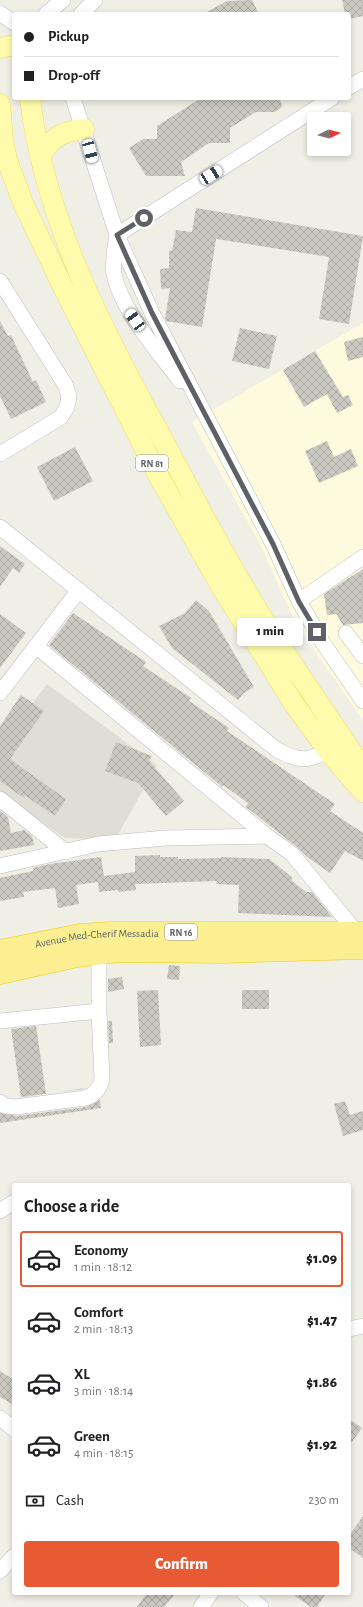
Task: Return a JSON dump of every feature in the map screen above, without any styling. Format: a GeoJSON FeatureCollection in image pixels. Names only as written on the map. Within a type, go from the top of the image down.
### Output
{"type":"FeatureCollection","features":[{"type":"Feature","properties":{"kind":"highway","name":"Avenue Med-Cherif Messadia"},"geometry":{"type":"LineString","coordinates":[[0,951],[80,935],[110,933],[361,938]]}},
{"type":"Feature","properties":{"kind":"highway","name":"RN 16"},"geometry":{"type":"LineString","coordinates":[[223,952],[361,938]]}},
{"type":"Feature","properties":{"kind":"highway","name":"Avenue Med-Cherif Messadia"},"geometry":{"type":"LineString","coordinates":[[0,973],[54,961],[119,951],[223,952]]}},
{"type":"Feature","properties":{"kind":"highway"},"geometry":{"type":"LineString","coordinates":[[223,952],[285,960],[363,962]]}},
{"type":"Feature","properties":{"kind":"main road"},"geometry":{"type":"LineString","coordinates":[[0,98],[12,99]]}},
{"type":"Feature","properties":{"kind":"main road","name":"RN 81"},"geometry":{"type":"LineString","coordinates":[[30,100],[40,157],[55,210],[87,292],[123,366],[215,536],[288,659],[363,792]]}},
{"type":"Feature","properties":{"kind":"main road","name":"RN 81"},"geometry":{"type":"LineString","coordinates":[[0,104],[3,140],[14,182]]}},
{"type":"Feature","properties":{"kind":"main road"},"geometry":{"type":"LineString","coordinates":[[40,157],[49,143],[60,134],[84,129]]}},
{"type":"Feature","properties":{"kind":"main road","name":"RN 81"},"geometry":{"type":"LineString","coordinates":[[0,158],[14,182],[64,290],[159,477],[234,608],[294,704],[336,746],[363,768]]}},
{"type":"Feature","properties":{"kind":"street"},"geometry":{"type":"LineString","coordinates":[[48,12],[63,0]]}},
{"type":"Feature","properties":{"kind":"street"},"geometry":{"type":"LineString","coordinates":[[82,12],[96,0]]}},
{"type":"Feature","properties":{"kind":"street"},"geometry":{"type":"LineString","coordinates":[[0,13],[12,22]]}},
{"type":"Feature","properties":{"kind":"street"},"geometry":{"type":"LineString","coordinates":[[351,86],[363,78]]}},
{"type":"Feature","properties":{"kind":"street"},"geometry":{"type":"LineString","coordinates":[[74,100],[84,129],[98,181],[117,235],[152,313],[273,544],[299,602],[323,643],[363,701]]}},
{"type":"Feature","properties":{"kind":"street"},"geometry":{"type":"LineString","coordinates":[[210,424],[129,311],[119,292],[114,274],[113,262],[117,235],[329,100]]}},
{"type":"Feature","properties":{"kind":"street"},"geometry":{"type":"LineString","coordinates":[[0,281],[66,386],[69,397],[67,407],[61,417],[2,449]]}},
{"type":"Feature","properties":{"kind":"street"},"geometry":{"type":"LineString","coordinates":[[0,527],[276,749],[287,756],[298,759],[308,759],[319,756],[336,746]]}},
{"type":"Feature","properties":{"kind":"street"},"geometry":{"type":"LineString","coordinates":[[299,602],[363,557]]}},
{"type":"Feature","properties":{"kind":"street"},"geometry":{"type":"LineString","coordinates":[[0,693],[37,647],[79,590]]}},
{"type":"Feature","properties":{"kind":"street"},"geometry":{"type":"LineString","coordinates":[[346,633],[363,656]]}},
{"type":"Feature","properties":{"kind":"street"},"geometry":{"type":"LineString","coordinates":[[37,647],[267,836],[292,854],[361,938]]}},
{"type":"Feature","properties":{"kind":"street"},"geometry":{"type":"LineString","coordinates":[[0,799],[66,852]]}},
{"type":"Feature","properties":{"kind":"street"},"geometry":{"type":"LineString","coordinates":[[0,866],[98,844],[166,838],[267,836]]}},
{"type":"Feature","properties":{"kind":"street"},"geometry":{"type":"LineString","coordinates":[[0,1102],[5,1106],[16,1107],[75,1100],[92,1096],[100,1088],[102,1079],[98,1011],[99,953]]}},
{"type":"Feature","properties":{"kind":"street"},"geometry":{"type":"LineString","coordinates":[[0,1021],[98,1011]]}},
{"type":"Feature","properties":{"kind":"street"},"geometry":{"type":"LineString","coordinates":[[0,1210],[12,1203]]}},
{"type":"Feature","properties":{"kind":"street"},"geometry":{"type":"LineString","coordinates":[[351,1329],[363,1326]]}},
{"type":"Feature","properties":{"kind":"street"},"geometry":{"type":"LineString","coordinates":[[0,1418],[12,1427]]}},
{"type":"Feature","properties":{"kind":"street"},"geometry":{"type":"LineString","coordinates":[[0,1571],[12,1558]]}},
{"type":"Feature","properties":{"kind":"street"},"geometry":{"type":"LineString","coordinates":[[201,1607],[210,1595]]}},
{"type":"Feature","properties":{"kind":"street"},"geometry":{"type":"LineString","coordinates":[[246,1595],[261,1607]]}},
{"type":"Feature","properties":{"kind":"shaded area"},"geometry":{"type":"Polygon","coordinates":[[[363,323],[363,721],[295,622],[260,544],[192,422],[363,323]]]}},
{"type":"Feature","properties":{"kind":"shaded area"},"geometry":{"type":"Polygon","coordinates":[[[47,684],[157,765],[115,840],[65,838],[0,794],[0,746],[47,684]]]}},
{"type":"Feature","properties":{"kind":"building"},"geometry":{"type":"Polygon","coordinates":[[[252,0],[258,12],[207,12],[227,1],[252,0]]]}},
{"type":"Feature","properties":{"kind":"building"},"geometry":{"type":"Polygon","coordinates":[[[342,0],[363,0],[363,16],[351,19],[351,12],[345,12],[342,0]]]}},
{"type":"Feature","properties":{"kind":"building"},"geometry":{"type":"Polygon","coordinates":[[[198,100],[280,100],[282,107],[275,112],[256,112],[230,128],[230,143],[209,143],[181,162],[185,176],[146,176],[129,148],[143,139],[157,139],[157,126],[198,100]]]}},
{"type":"Feature","properties":{"kind":"building"},"geometry":{"type":"Polygon","coordinates":[[[196,208],[363,236],[349,324],[319,319],[329,257],[216,239],[202,327],[166,321],[165,319],[170,288],[161,289],[160,269],[169,268],[169,251],[172,251],[176,230],[192,232],[196,208]]]}},
{"type":"Feature","properties":{"kind":"building"},"geometry":{"type":"Polygon","coordinates":[[[0,321],[8,336],[11,335],[33,382],[36,380],[46,402],[11,419],[0,396],[0,321]]]}},
{"type":"Feature","properties":{"kind":"building"},"geometry":{"type":"Polygon","coordinates":[[[240,328],[277,336],[269,369],[232,361],[240,328]]]}},
{"type":"Feature","properties":{"kind":"building"},"geometry":{"type":"Polygon","coordinates":[[[363,337],[363,357],[348,361],[344,342],[363,337]]]}},
{"type":"Feature","properties":{"kind":"building"},"geometry":{"type":"Polygon","coordinates":[[[315,351],[343,397],[348,395],[353,405],[337,413],[327,394],[304,407],[283,370],[315,351]]]}},
{"type":"Feature","properties":{"kind":"building"},"geometry":{"type":"Polygon","coordinates":[[[327,441],[334,457],[351,449],[358,466],[319,483],[305,451],[327,441]]]}},
{"type":"Feature","properties":{"kind":"building"},"geometry":{"type":"Polygon","coordinates":[[[75,447],[93,481],[54,501],[37,467],[75,447]]]}},
{"type":"Feature","properties":{"kind":"building"},"geometry":{"type":"Polygon","coordinates":[[[0,546],[25,564],[19,573],[13,568],[0,587],[0,546]]]}},
{"type":"Feature","properties":{"kind":"building"},"geometry":{"type":"Polygon","coordinates":[[[363,569],[363,623],[343,625],[336,614],[327,615],[324,594],[363,569]]]}},
{"type":"Feature","properties":{"kind":"building"},"geometry":{"type":"Polygon","coordinates":[[[196,600],[209,611],[254,687],[244,693],[238,700],[172,648],[159,626],[185,613],[196,600]]]}},
{"type":"Feature","properties":{"kind":"building"},"geometry":{"type":"Polygon","coordinates":[[[73,613],[146,662],[143,666],[191,698],[189,701],[229,728],[227,731],[335,804],[330,811],[363,833],[363,861],[345,851],[330,873],[306,856],[297,847],[246,807],[248,803],[223,785],[222,787],[49,645],[73,613]]]}},
{"type":"Feature","properties":{"kind":"building"},"geometry":{"type":"Polygon","coordinates":[[[0,614],[26,633],[0,668],[0,614]]]}},
{"type":"Feature","properties":{"kind":"building"},"geometry":{"type":"Polygon","coordinates":[[[21,695],[44,711],[10,759],[66,799],[55,816],[24,795],[25,799],[0,781],[0,726],[21,695]]]}},
{"type":"Feature","properties":{"kind":"building"},"geometry":{"type":"Polygon","coordinates":[[[116,742],[152,756],[149,761],[184,801],[166,816],[138,783],[105,771],[116,742]]]}},
{"type":"Feature","properties":{"kind":"building"},"geometry":{"type":"Polygon","coordinates":[[[0,811],[8,817],[11,833],[24,830],[32,836],[34,845],[0,851],[0,811]]]}},
{"type":"Feature","properties":{"kind":"building"},"geometry":{"type":"Polygon","coordinates":[[[160,855],[160,857],[178,857],[178,859],[221,857],[269,859],[292,877],[292,881],[306,892],[312,892],[332,917],[238,913],[239,885],[216,884],[217,881],[135,884],[136,890],[118,892],[118,890],[99,892],[98,882],[76,885],[79,904],[58,908],[55,888],[23,892],[24,897],[0,901],[0,878],[33,871],[33,868],[50,864],[101,857],[104,876],[135,872],[135,856],[160,855]]]}},
{"type":"Feature","properties":{"kind":"building"},"geometry":{"type":"Polygon","coordinates":[[[169,965],[180,966],[179,980],[167,979],[169,965]]]}},
{"type":"Feature","properties":{"kind":"building"},"geometry":{"type":"Polygon","coordinates":[[[122,977],[124,989],[108,992],[108,979],[122,977]]]}},
{"type":"Feature","properties":{"kind":"building"},"geometry":{"type":"Polygon","coordinates":[[[158,990],[161,1045],[140,1047],[137,991],[158,990]]]}},
{"type":"Feature","properties":{"kind":"building"},"geometry":{"type":"Polygon","coordinates":[[[242,990],[269,990],[269,1009],[242,1009],[242,990]]]}},
{"type":"Feature","properties":{"kind":"building"},"geometry":{"type":"Polygon","coordinates":[[[108,1021],[112,1021],[113,1043],[109,1043],[108,1021]]]}},
{"type":"Feature","properties":{"kind":"building"},"geometry":{"type":"Polygon","coordinates":[[[36,1026],[46,1094],[21,1097],[11,1029],[36,1026]]]}},
{"type":"Feature","properties":{"kind":"building"},"geometry":{"type":"Polygon","coordinates":[[[100,1100],[101,1108],[0,1123],[0,1113],[17,1116],[86,1107],[100,1100]]]}},
{"type":"Feature","properties":{"kind":"building"},"geometry":{"type":"Polygon","coordinates":[[[345,1101],[350,1115],[363,1111],[363,1130],[343,1136],[334,1104],[345,1101]]]}},
{"type":"Feature","properties":{"kind":"building"},"geometry":{"type":"Polygon","coordinates":[[[0,1371],[12,1379],[12,1404],[0,1397],[0,1371]]]}},
{"type":"Feature","properties":{"kind":"building"},"geometry":{"type":"Polygon","coordinates":[[[351,1420],[362,1428],[351,1443],[351,1420]]]}},
{"type":"Feature","properties":{"kind":"building"},"geometry":{"type":"Polygon","coordinates":[[[363,1516],[363,1558],[351,1549],[351,1533],[363,1516]]]}},
{"type":"Feature","properties":{"kind":"building"},"geometry":{"type":"Polygon","coordinates":[[[146,1595],[174,1595],[164,1607],[137,1607],[146,1595]]]}},
{"type":"Feature","properties":{"kind":"building"},"geometry":{"type":"Polygon","coordinates":[[[294,1595],[325,1595],[317,1607],[311,1607],[294,1595]]]}},
{"type":"Feature","properties":{"kind":"route"},"geometry":{"type":"LineString","coordinates":[[144,218],[117,235],[152,313],[273,544],[299,602],[317,632]]}}]}
